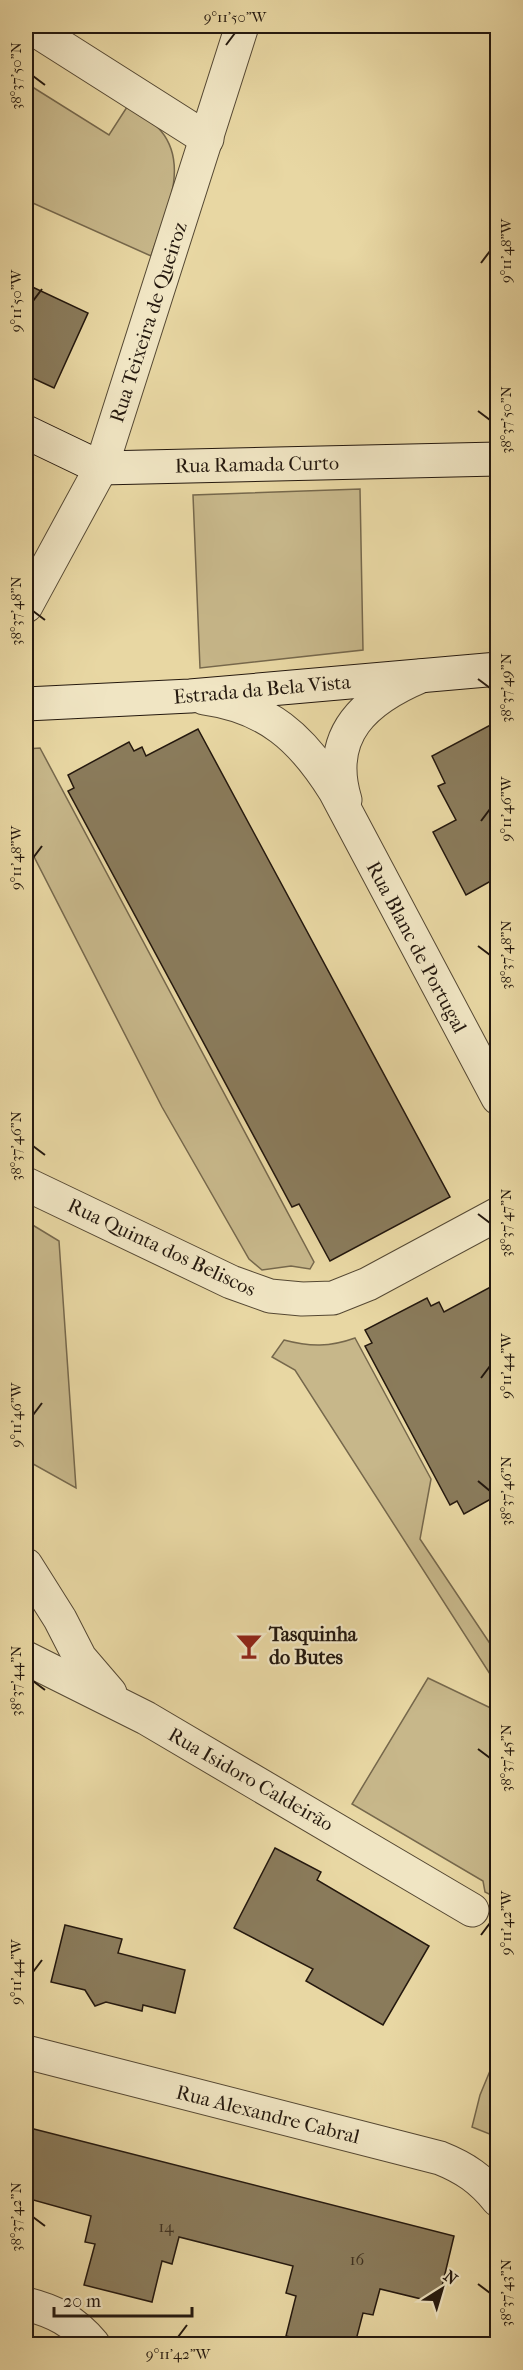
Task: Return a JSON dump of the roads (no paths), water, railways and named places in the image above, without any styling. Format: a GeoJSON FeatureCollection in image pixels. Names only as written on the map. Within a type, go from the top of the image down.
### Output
{"type":"FeatureCollection","features":[{"type":"Feature","properties":{"kind":"street"},"geometry":{"type":"LineString","coordinates":[[29,26],[207,139]]}},
{"type":"Feature","properties":{"kind":"street","name":"Rua Teixeira de Queiroz"},"geometry":{"type":"LineString","coordinates":[[26,606],[101,468],[242,26]]}},
{"type":"Feature","properties":{"kind":"street","name":"Rua Ramada Curto"},"geometry":{"type":"LineString","coordinates":[[26,432],[101,468],[498,459]]}},
{"type":"Feature","properties":{"kind":"street","name":"Estrada da Bela Vista"},"geometry":{"type":"LineString","coordinates":[[26,704],[190,696],[498,669]]}},
{"type":"Feature","properties":{"kind":"street","name":"Rua Blanc de Portugal"},"geometry":{"type":"LineString","coordinates":[[354,828],[341,785],[340,758],[346,737],[358,717],[376,699],[395,687],[427,674]]}},
{"type":"Feature","properties":{"kind":"street","name":"Rua Blanc de Portugal"},"geometry":{"type":"LineString","coordinates":[[190,696],[228,701],[256,711],[280,726],[300,743],[319,766],[498,1098]]}},
{"type":"Feature","properties":{"kind":"street","name":"Rua Quinta dos Beliscos"},"geometry":{"type":"LineString","coordinates":[[26,1184],[231,1282],[270,1296],[302,1299],[333,1298],[368,1284],[498,1215]]}},
{"type":"Feature","properties":{"kind":"street"},"geometry":{"type":"LineString","coordinates":[[26,1565],[80,1658],[94,1676],[113,1696],[146,1718]]}},
{"type":"Feature","properties":{"kind":"street","name":"Rua Isidoro Caldeirão"},"geometry":{"type":"LineString","coordinates":[[26,1658],[146,1718],[472,1910]]}},
{"type":"Feature","properties":{"kind":"street","name":"Rua Alexandre Cabral"},"geometry":{"type":"LineString","coordinates":[[26,2052],[440,2158],[463,2167],[483,2182],[498,2200]]}},
{"type":"Feature","properties":{"kind":"street"},"geometry":{"type":"LineString","coordinates":[[26,2304],[48,2309],[72,2322],[93,2344]]}},
{"type":"Feature","properties":{"kind":"place","name":"Tasquinha do Butes"},"geometry":{"type":"Point","coordinates":[249,1646]}}]}
